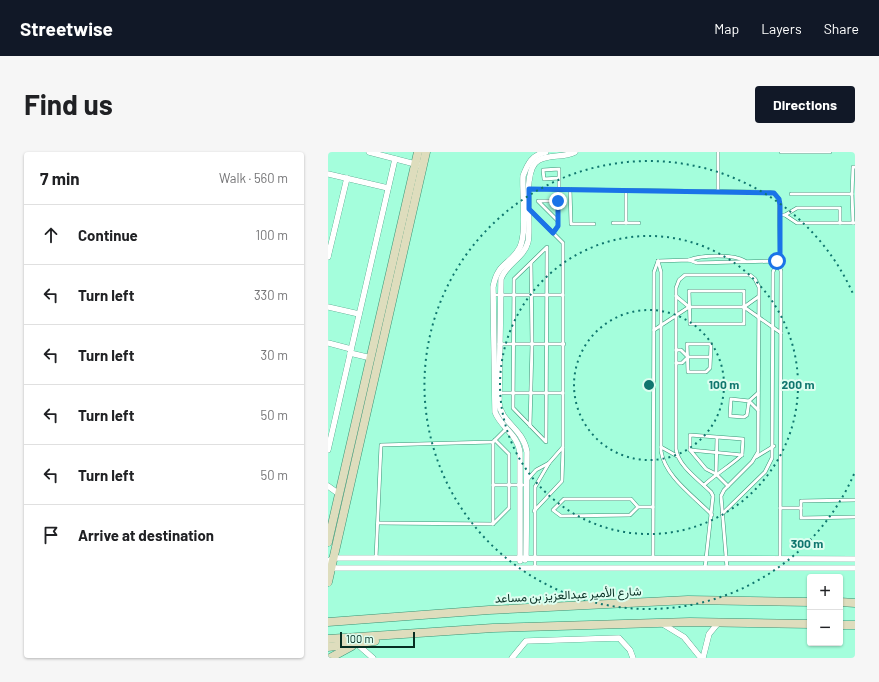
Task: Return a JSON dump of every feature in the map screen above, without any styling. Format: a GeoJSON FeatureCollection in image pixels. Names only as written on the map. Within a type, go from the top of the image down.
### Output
{"type":"FeatureCollection","features":[{"type":"Feature","properties":{"kind":"street"},"geometry":{"type":"LineString","coordinates":[[369,152],[419,165]]}},
{"type":"Feature","properties":{"kind":"street"},"geometry":{"type":"LineString","coordinates":[[328,582],[330,563],[419,165],[418,152]]}},
{"type":"Feature","properties":{"kind":"street"},"geometry":{"type":"LineString","coordinates":[[328,542],[370,358],[419,165],[426,152]]}},
{"type":"Feature","properties":{"kind":"street"},"geometry":{"type":"LineString","coordinates":[[509,426],[497,417],[495,412],[496,344],[502,274],[521,255],[528,243],[529,209],[523,176],[529,162],[538,154],[546,152]]}},
{"type":"Feature","properties":{"kind":"street"},"geometry":{"type":"LineString","coordinates":[[520,567],[526,558],[525,483],[520,445],[500,410],[493,295],[497,272],[518,251],[522,240],[526,189],[529,176],[537,162],[546,158],[568,155],[575,152]]}},
{"type":"Feature","properties":{"kind":"street"},"geometry":{"type":"LineString","coordinates":[[328,450],[394,159]]}},
{"type":"Feature","properties":{"kind":"street"},"geometry":{"type":"LineString","coordinates":[[328,174],[388,188]]}},
{"type":"Feature","properties":{"kind":"street"},"geometry":{"type":"LineString","coordinates":[[328,257],[347,178]]}},
{"type":"Feature","properties":{"kind":"street"},"geometry":{"type":"LineString","coordinates":[[328,307],[359,314]]}},
{"type":"Feature","properties":{"kind":"street"},"geometry":{"type":"LineString","coordinates":[[328,343],[370,358]]}},
{"type":"Feature","properties":{"kind":"street"},"geometry":{"type":"LineString","coordinates":[[520,567],[519,558],[525,483]]}},
{"type":"Feature","properties":{"kind":"street"},"geometry":{"type":"LineString","coordinates":[[328,486],[338,494]]}},
{"type":"Feature","properties":{"kind":"street"},"geometry":{"type":"LineString","coordinates":[[330,563],[376,558],[855,559]]}},
{"type":"Feature","properties":{"kind":"street"},"geometry":{"type":"LineString","coordinates":[[330,563],[520,567],[855,568]]}},
{"type":"Feature","properties":{"kind":"street","name":"شارع الأمير عبدالعزيز بن مساعد"},"geometry":{"type":"LineString","coordinates":[[328,622],[489,610],[688,600],[807,602]]}},
{"type":"Feature","properties":{"kind":"street"},"geometry":{"type":"LineString","coordinates":[[843,602],[855,603]]}},
{"type":"Feature","properties":{"kind":"street"},"geometry":{"type":"LineString","coordinates":[[702,658],[709,634],[719,622]]}},
{"type":"Feature","properties":{"kind":"street"},"geometry":{"type":"LineString","coordinates":[[328,639],[493,628],[719,622],[807,624]]}},
{"type":"Feature","properties":{"kind":"street"},"geometry":{"type":"LineString","coordinates":[[661,623],[684,637],[702,658]]}},
{"type":"Feature","properties":{"kind":"street"},"geometry":{"type":"LineString","coordinates":[[843,625],[855,625]]}},
{"type":"Feature","properties":{"kind":"street"},"geometry":{"type":"LineString","coordinates":[[328,647],[357,644],[415,633]]}},
{"type":"Feature","properties":{"kind":"street"},"geometry":{"type":"LineString","coordinates":[[512,658],[526,641],[619,638],[630,650],[633,658]]}},
{"type":"Feature","properties":{"kind":"street"},"geometry":{"type":"LineString","coordinates":[[330,658],[357,644]]}},
{"type":"Feature","properties":{"kind":"street"},"geometry":{"type":"LineString","coordinates":[[357,644],[373,658]]}},
{"type":"Feature","properties":{"kind":"lane"},"geometry":{"type":"LineString","coordinates":[[718,152],[718,191]]}},
{"type":"Feature","properties":{"kind":"lane"},"geometry":{"type":"LineString","coordinates":[[781,152],[830,152]]}},
{"type":"Feature","properties":{"kind":"lane"},"geometry":{"type":"LineString","coordinates":[[785,215],[797,223],[854,223],[852,167],[855,167]]}},
{"type":"Feature","properties":{"kind":"lane"},"geometry":{"type":"LineString","coordinates":[[559,178],[544,179],[544,170],[558,169],[559,178],[559,189]]}},
{"type":"Feature","properties":{"kind":"lane"},"geometry":{"type":"LineString","coordinates":[[526,189],[774,193],[779,199],[780,254],[773,272],[774,446],[772,458],[764,472],[722,514]]}},
{"type":"Feature","properties":{"kind":"lane"},"geometry":{"type":"LineString","coordinates":[[570,189],[571,224],[594,224]]}},
{"type":"Feature","properties":{"kind":"lane"},"geometry":{"type":"LineString","coordinates":[[626,190],[626,223]]}},
{"type":"Feature","properties":{"kind":"lane"},"geometry":{"type":"LineString","coordinates":[[791,194],[852,194]]}},
{"type":"Feature","properties":{"kind":"lane"},"geometry":{"type":"LineString","coordinates":[[553,233],[558,226],[558,220],[558,201],[538,201],[558,220]]}},
{"type":"Feature","properties":{"kind":"lane"},"geometry":{"type":"LineString","coordinates":[[780,215],[785,215],[797,208],[840,208],[840,223]]}},
{"type":"Feature","properties":{"kind":"lane"},"geometry":{"type":"LineString","coordinates":[[529,209],[563,243],[564,344],[562,481],[534,511]]}},
{"type":"Feature","properties":{"kind":"lane"},"geometry":{"type":"LineString","coordinates":[[613,223],[639,223]]}},
{"type":"Feature","properties":{"kind":"lane"},"geometry":{"type":"LineString","coordinates":[[547,247],[547,295],[546,442],[513,408],[513,393],[514,279],[547,247]]}},
{"type":"Feature","properties":{"kind":"lane"},"geometry":{"type":"LineString","coordinates":[[658,261],[689,260],[697,257],[739,257],[745,261]]}},
{"type":"Feature","properties":{"kind":"lane"},"geometry":{"type":"LineString","coordinates":[[689,260],[697,263],[777,261]]}},
{"type":"Feature","properties":{"kind":"lane"},"geometry":{"type":"LineString","coordinates":[[658,261],[661,272],[661,447],[665,467],[712,515]]}},
{"type":"Feature","properties":{"kind":"lane"},"geometry":{"type":"LineString","coordinates":[[653,558],[654,272],[658,261]]}},
{"type":"Feature","properties":{"kind":"lane"},"geometry":{"type":"LineString","coordinates":[[777,261],[781,271],[780,558]]}},
{"type":"Feature","properties":{"kind":"lane"},"geometry":{"type":"LineString","coordinates":[[530,426],[532,344],[531,263]]}},
{"type":"Feature","properties":{"kind":"lane"},"geometry":{"type":"LineString","coordinates":[[677,456],[677,283],[685,275],[746,275],[753,276],[758,282],[758,452],[756,457]]}},
{"type":"Feature","properties":{"kind":"lane"},"geometry":{"type":"LineString","coordinates":[[690,291],[744,291],[744,324],[690,324],[690,308],[690,291]]}},
{"type":"Feature","properties":{"kind":"lane"},"geometry":{"type":"LineString","coordinates":[[493,295],[563,295]]}},
{"type":"Feature","properties":{"kind":"lane"},"geometry":{"type":"LineString","coordinates":[[676,296],[690,308]]}},
{"type":"Feature","properties":{"kind":"lane"},"geometry":{"type":"LineString","coordinates":[[744,307],[758,297]]}},
{"type":"Feature","properties":{"kind":"lane"},"geometry":{"type":"LineString","coordinates":[[654,300],[661,299]]}},
{"type":"Feature","properties":{"kind":"lane"},"geometry":{"type":"LineString","coordinates":[[773,299],[781,299]]}},
{"type":"Feature","properties":{"kind":"lane"},"geometry":{"type":"LineString","coordinates":[[654,330],[676,315],[690,308],[744,307],[781,333]]}},
{"type":"Feature","properties":{"kind":"lane"},"geometry":{"type":"LineString","coordinates":[[496,344],[564,344]]}},
{"type":"Feature","properties":{"kind":"lane"},"geometry":{"type":"LineString","coordinates":[[687,344],[711,344],[710,368],[706,372],[688,372],[688,357],[687,344]]}},
{"type":"Feature","properties":{"kind":"lane"},"geometry":{"type":"LineString","coordinates":[[676,350],[681,350],[688,357],[710,357]]}},
{"type":"Feature","properties":{"kind":"lane"},"geometry":{"type":"LineString","coordinates":[[676,363],[682,363],[688,357]]}},
{"type":"Feature","properties":{"kind":"lane"},"geometry":{"type":"LineString","coordinates":[[773,385],[780,385]]}},
{"type":"Feature","properties":{"kind":"lane"},"geometry":{"type":"LineString","coordinates":[[654,391],[661,391]]}},
{"type":"Feature","properties":{"kind":"lane"},"geometry":{"type":"LineString","coordinates":[[499,393],[563,393]]}},
{"type":"Feature","properties":{"kind":"lane"},"geometry":{"type":"LineString","coordinates":[[758,393],[749,401],[747,415],[744,417],[730,416],[731,399],[749,401],[758,410]]}},
{"type":"Feature","properties":{"kind":"lane"},"geometry":{"type":"LineString","coordinates":[[774,409],[780,409]]}},
{"type":"Feature","properties":{"kind":"lane"},"geometry":{"type":"LineString","coordinates":[[654,411],[661,411]]}},
{"type":"Feature","properties":{"kind":"lane"},"geometry":{"type":"LineString","coordinates":[[493,524],[494,441],[509,426]]}},
{"type":"Feature","properties":{"kind":"lane"},"geometry":{"type":"LineString","coordinates":[[704,485],[716,474],[727,469],[742,455],[743,439],[690,435],[690,450],[706,469],[716,474],[728,486]]}},
{"type":"Feature","properties":{"kind":"lane"},"geometry":{"type":"LineString","coordinates":[[774,437],[780,437]]}},
{"type":"Feature","properties":{"kind":"lane"},"geometry":{"type":"LineString","coordinates":[[716,474],[717,438]]}},
{"type":"Feature","properties":{"kind":"lane"},"geometry":{"type":"LineString","coordinates":[[653,440],[661,440]]}},
{"type":"Feature","properties":{"kind":"lane"},"geometry":{"type":"LineString","coordinates":[[376,558],[381,445],[494,441],[509,454],[509,508],[493,524],[378,523]]}},
{"type":"Feature","properties":{"kind":"lane"},"geometry":{"type":"LineString","coordinates":[[727,568],[728,558],[721,496],[728,486],[756,457],[774,446]]}},
{"type":"Feature","properties":{"kind":"lane"},"geometry":{"type":"LineString","coordinates":[[534,567],[535,487],[549,463],[563,447]]}},
{"type":"Feature","properties":{"kind":"lane"},"geometry":{"type":"LineString","coordinates":[[661,447],[677,456],[713,496],[705,568]]}},
{"type":"Feature","properties":{"kind":"lane"},"geometry":{"type":"LineString","coordinates":[[690,450],[742,455]]}},
{"type":"Feature","properties":{"kind":"lane"},"geometry":{"type":"LineString","coordinates":[[493,485],[525,483],[536,470],[549,463]]}},
{"type":"Feature","properties":{"kind":"lane"},"geometry":{"type":"LineString","coordinates":[[638,506],[630,515],[561,516],[554,510],[564,499],[631,499],[638,506],[653,506]]}},
{"type":"Feature","properties":{"kind":"lane"},"geometry":{"type":"LineString","coordinates":[[855,500],[800,500],[801,518],[855,517]]}},
{"type":"Feature","properties":{"kind":"lane"},"geometry":{"type":"LineString","coordinates":[[780,508],[801,508]]}},
{"type":"Feature","properties":{"kind":"route"},"geometry":{"type":"LineString","coordinates":[[558,201],[558,226],[553,233],[529,209],[529,189],[774,193],[779,199],[780,205],[780,254],[777,261]]}}]}
